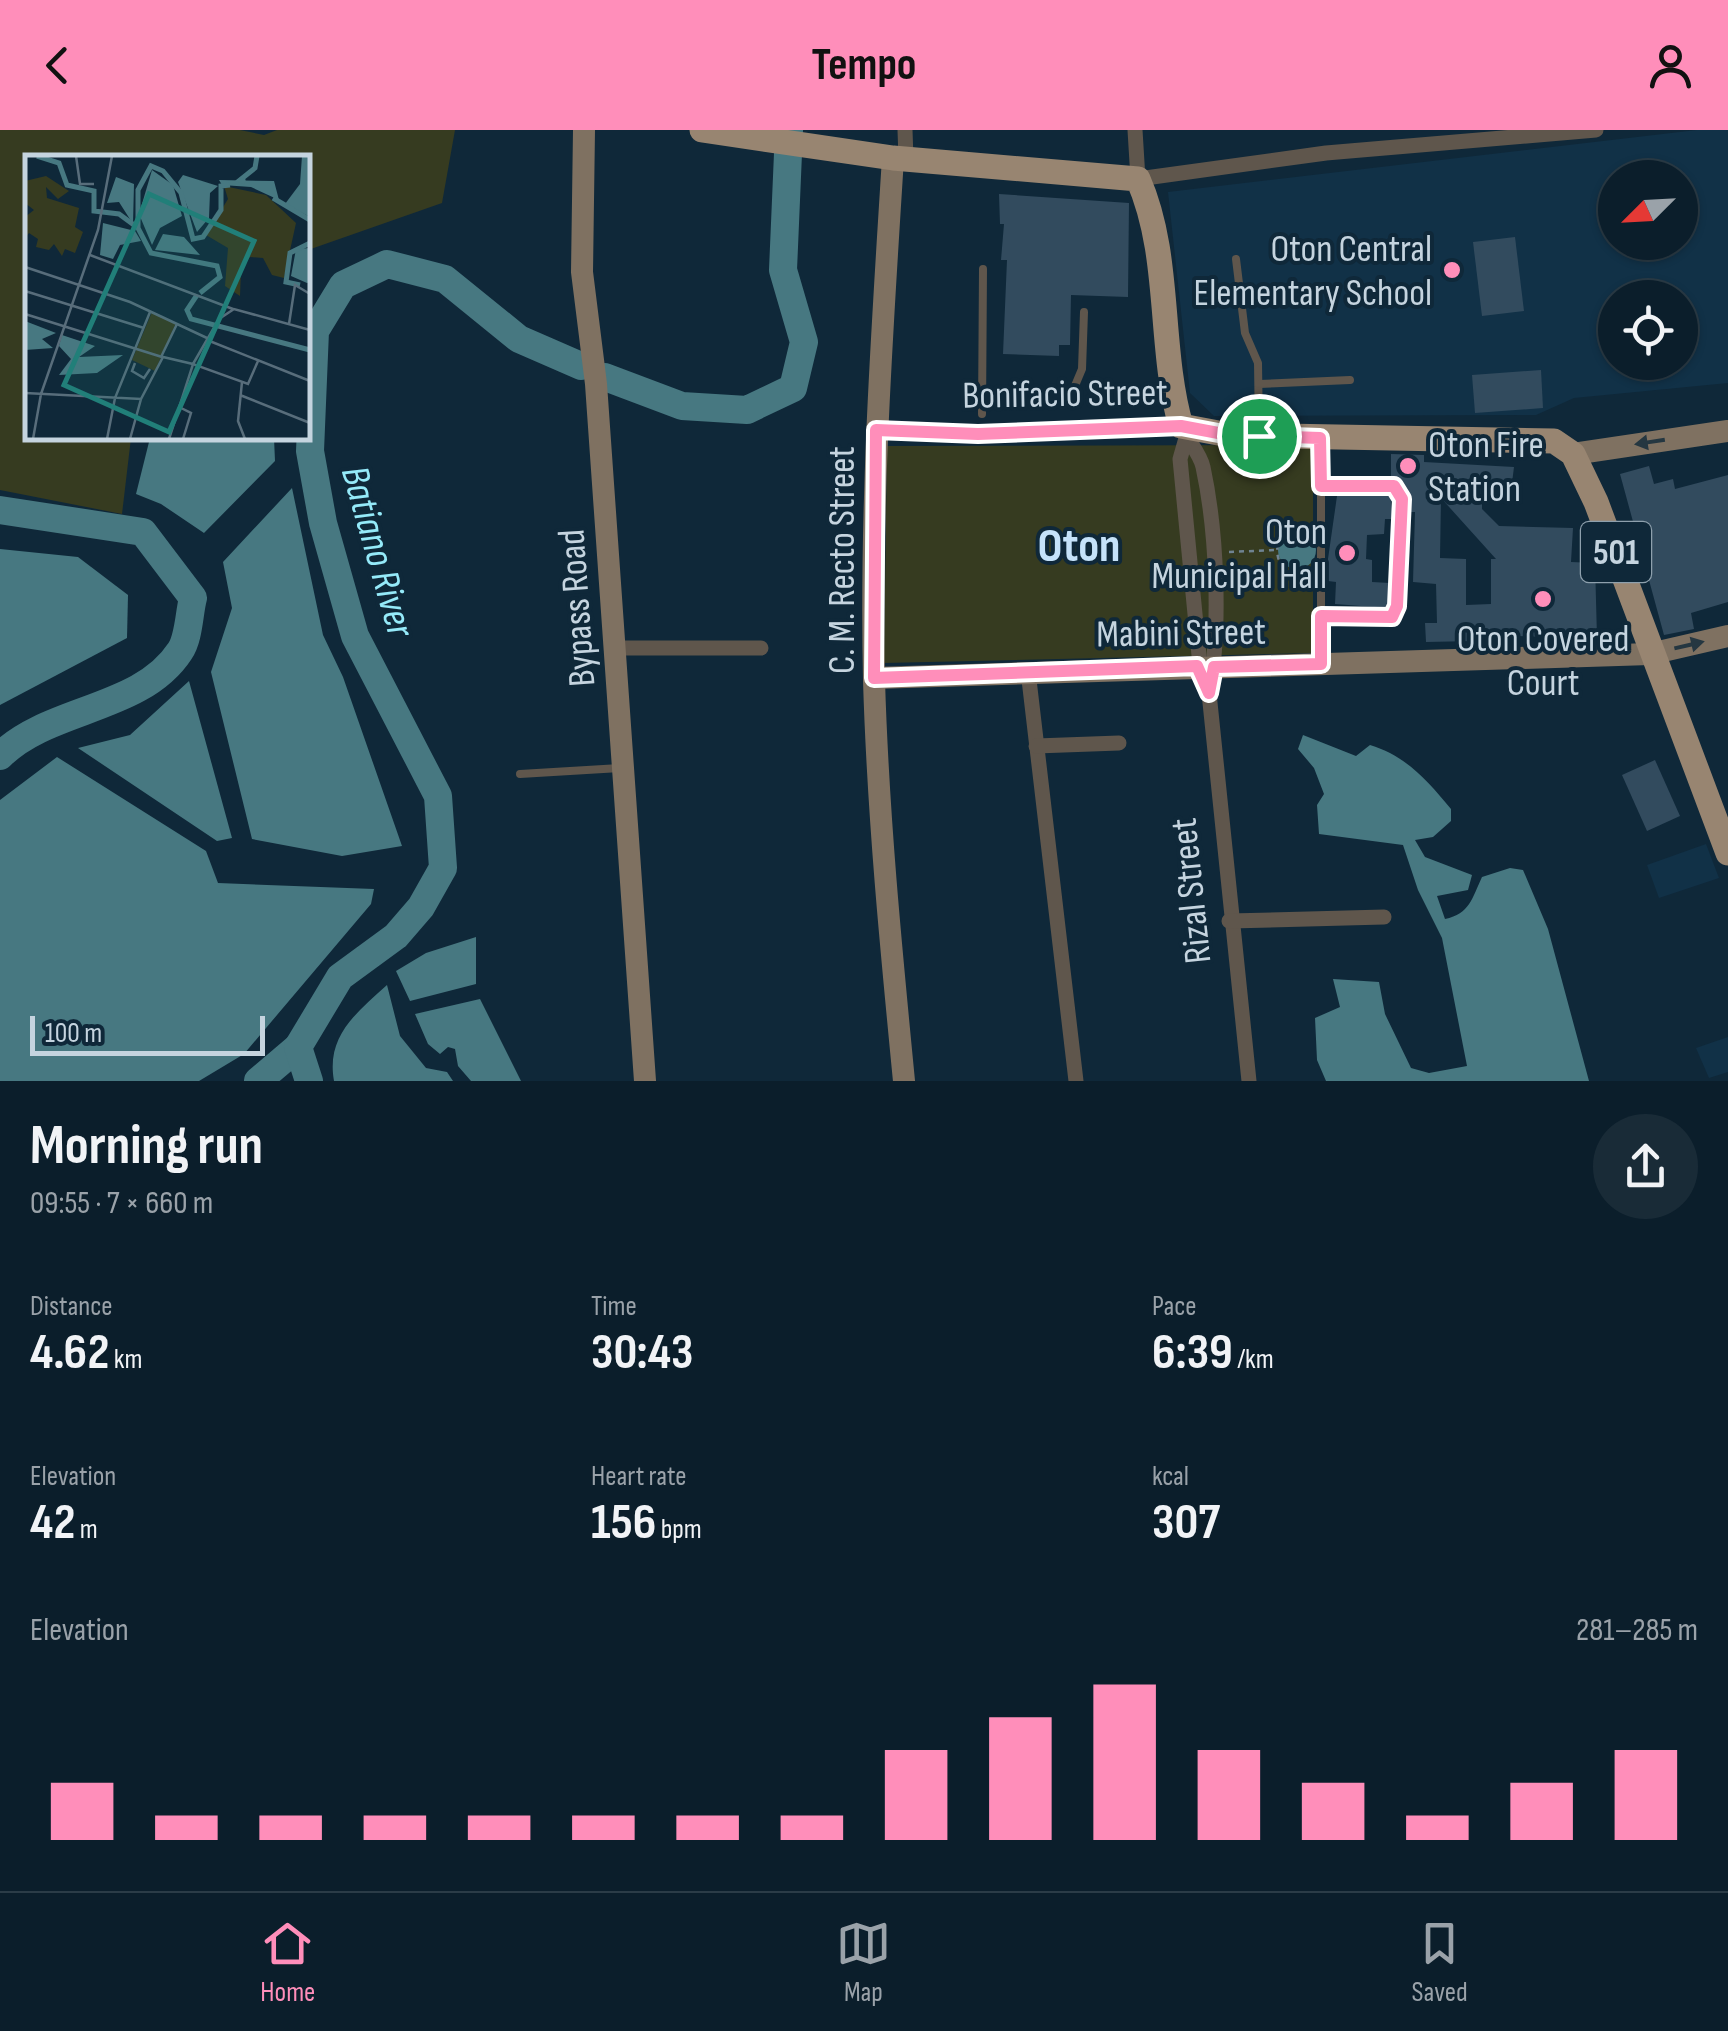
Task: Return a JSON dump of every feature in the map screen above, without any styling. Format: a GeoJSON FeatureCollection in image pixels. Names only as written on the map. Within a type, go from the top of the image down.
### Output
{"type":"FeatureCollection","features":[{"type":"Feature","properties":{"kind":"main road"},"geometry":{"type":"LineString","coordinates":[[702,130],[768,143],[900,158],[1138,179]]}},
{"type":"Feature","properties":{"kind":"main road","name":"Rizal Street"},"geometry":{"type":"LineString","coordinates":[[1138,179],[1152,211],[1170,381],[1183,432]]}},
{"type":"Feature","properties":{"kind":"main road","name":"Bonifacio Street"},"geometry":{"type":"LineString","coordinates":[[1183,432],[1320,438],[1532,439],[1554,441],[1573,454]]}},
{"type":"Feature","properties":{"kind":"main road","name":"501"},"geometry":{"type":"LineString","coordinates":[[1573,454],[1619,560],[1650,654],[1728,852]]}},
{"type":"Feature","properties":{"kind":"street","name":"Bypass Road"},"geometry":{"type":"LineString","coordinates":[[584,130],[582,272],[596,384],[645,1081]]}},
{"type":"Feature","properties":{"kind":"street"},"geometry":{"type":"LineString","coordinates":[[900,158],[905,130]]}},
{"type":"Feature","properties":{"kind":"street"},"geometry":{"type":"LineString","coordinates":[[1135,130],[1138,179],[1326,153],[1596,130]]}},
{"type":"Feature","properties":{"kind":"street","name":"C. M. Recto Street"},"geometry":{"type":"LineString","coordinates":[[900,158],[876,430],[874,678],[883,864],[904,1081]]}},
{"type":"Feature","properties":{"kind":"street","name":"Bonifacio Street"},"geometry":{"type":"LineString","coordinates":[[876,430],[1012,434],[1183,432]]}},
{"type":"Feature","properties":{"kind":"street","name":"Bonifacio Street"},"geometry":{"type":"LineString","coordinates":[[1573,454],[1728,430]]}},
{"type":"Feature","properties":{"kind":"street","name":"Rizal Street"},"geometry":{"type":"LineString","coordinates":[[1183,432],[1202,463],[1212,552],[1206,666]]}},
{"type":"Feature","properties":{"kind":"street","name":"Rizal Street"},"geometry":{"type":"LineString","coordinates":[[1183,432],[1180,459],[1209,693],[1249,1081]]}},
{"type":"Feature","properties":{"kind":"street","name":"Mabini Street"},"geometry":{"type":"LineString","coordinates":[[874,678],[1650,654],[1728,636]]}},
{"type":"Feature","properties":{"kind":"street"},"geometry":{"type":"LineString","coordinates":[[614,648],[761,648]]}},
{"type":"Feature","properties":{"kind":"street"},"geometry":{"type":"LineString","coordinates":[[1028,672],[1076,1081]]}},
{"type":"Feature","properties":{"kind":"street"},"geometry":{"type":"LineString","coordinates":[[1036,746],[1120,744]]}},
{"type":"Feature","properties":{"kind":"street"},"geometry":{"type":"LineString","coordinates":[[1230,922],[1384,917]]}},
{"type":"Feature","properties":{"kind":"lane"},"geometry":{"type":"LineString","coordinates":[[1236,259],[1245,333],[1258,363],[1259,436]]}},
{"type":"Feature","properties":{"kind":"lane"},"geometry":{"type":"LineString","coordinates":[[982,414],[983,268]]}},
{"type":"Feature","properties":{"kind":"lane"},"geometry":{"type":"LineString","coordinates":[[1068,400],[1082,369],[1084,312]]}},
{"type":"Feature","properties":{"kind":"lane"},"geometry":{"type":"LineString","coordinates":[[1258,384],[1350,380]]}},
{"type":"Feature","properties":{"kind":"lane"},"geometry":{"type":"LineString","coordinates":[[1320,438],[1321,664]]}},
{"type":"Feature","properties":{"kind":"lane"},"geometry":{"type":"LineString","coordinates":[[1321,486],[1394,486],[1402,499],[1396,612],[1386,618],[1321,616]]}},
{"type":"Feature","properties":{"kind":"lane"},"geometry":{"type":"LineString","coordinates":[[520,774],[622,768]]}},
{"type":"Feature","properties":{"kind":"path"},"geometry":{"type":"LineString","coordinates":[[1321,529],[1290,524],[1280,534],[1276,550],[1280,567],[1292,578],[1321,572]]}},
{"type":"Feature","properties":{"kind":"path"},"geometry":{"type":"LineString","coordinates":[[1212,552],[1276,550]]}},
{"type":"Feature","properties":{"kind":"shaded area"},"geometry":{"type":"Polygon","coordinates":[[[0,130],[240,130],[264,135],[277,130],[455,130],[442,203],[310,249],[310,155],[25,155],[25,440],[131,440],[122,514],[0,490],[0,130]]]}},
{"type":"Feature","properties":{"kind":"shaded area","name":"Oton Central Elementary School"},"geometry":{"type":"Polygon","coordinates":[[[1697,130],[1728,130],[1728,383],[1574,398],[1536,415],[1214,416],[1190,393],[1168,192],[1697,130]]]}},
{"type":"Feature","properties":{"kind":"shaded area"},"geometry":{"type":"Polygon","coordinates":[[[150,440],[274,440],[275,461],[204,533],[161,504],[136,494],[150,440]]]}},
{"type":"Feature","properties":{"kind":"shaded area"},"geometry":{"type":"Polygon","coordinates":[[[1313,445],[1313,653],[884,663],[887,446],[1313,445]]]}},
{"type":"Feature","properties":{"kind":"shaded area"},"geometry":{"type":"Polygon","coordinates":[[[292,488],[323,635],[343,677],[402,846],[342,856],[252,839],[211,672],[232,608],[223,562],[292,488]]]}},
{"type":"Feature","properties":{"kind":"shaded area"},"geometry":{"type":"Polygon","coordinates":[[[1297,531],[1310,537],[1316,550],[1310,563],[1297,569],[1284,563],[1278,550],[1284,537],[1297,531]]]}},
{"type":"Feature","properties":{"kind":"shaded area"},"geometry":{"type":"Polygon","coordinates":[[[0,549],[78,557],[128,595],[127,638],[0,705],[0,549]]]}},
{"type":"Feature","properties":{"kind":"shaded area"},"geometry":{"type":"Polygon","coordinates":[[[189,681],[232,838],[217,841],[78,748],[130,735],[189,681]]]}},
{"type":"Feature","properties":{"kind":"shaded area"},"geometry":{"type":"Polygon","coordinates":[[[1303,735],[1356,756],[1370,745],[1383,750],[1415,770],[1451,809],[1451,821],[1433,837],[1415,840],[1425,857],[1472,875],[1468,890],[1437,896],[1445,919],[1465,909],[1482,877],[1510,868],[1523,870],[1548,929],[1589,1081],[1326,1081],[1317,1060],[1315,1018],[1340,1007],[1333,979],[1379,982],[1385,1014],[1411,1068],[1429,1073],[1467,1066],[1442,938],[1418,890],[1403,845],[1319,834],[1317,805],[1324,794],[1314,768],[1298,749],[1303,735]]]}},
{"type":"Feature","properties":{"kind":"shaded area"},"geometry":{"type":"Polygon","coordinates":[[[57,757],[206,851],[218,883],[374,889],[371,904],[244,1054],[199,1081],[0,1081],[0,800],[57,757]]]}},
{"type":"Feature","properties":{"kind":"shaded area"},"geometry":{"type":"Polygon","coordinates":[[[1706,844],[1719,878],[1659,898],[1647,865],[1706,844]]]}},
{"type":"Feature","properties":{"kind":"shaded area"},"geometry":{"type":"Polygon","coordinates":[[[476,937],[476,984],[410,1001],[396,971],[426,953],[476,937]]]}},
{"type":"Feature","properties":{"kind":"shaded area"},"geometry":{"type":"Polygon","coordinates":[[[387,985],[400,1036],[426,1068],[447,1072],[453,1081],[334,1081],[339,1038],[354,1016],[387,985]]]}},
{"type":"Feature","properties":{"kind":"shaded area"},"geometry":{"type":"Polygon","coordinates":[[[480,999],[521,1081],[471,1081],[458,1066],[455,1049],[448,1047],[440,1054],[428,1044],[415,1014],[480,999]]]}},
{"type":"Feature","properties":{"kind":"shaded area"},"geometry":{"type":"Polygon","coordinates":[[[1728,1037],[1728,1072],[1709,1078],[1696,1048],[1728,1037]]]}},
{"type":"Feature","properties":{"kind":"building"},"geometry":{"type":"Polygon","coordinates":[[[999,194],[1129,203],[1128,297],[1071,295],[1070,345],[1059,345],[1059,356],[1003,354],[1007,260],[1001,260],[1004,224],[1000,224],[999,194]]]}},
{"type":"Feature","properties":{"kind":"building"},"geometry":{"type":"Polygon","coordinates":[[[1515,237],[1524,311],[1482,316],[1473,242],[1515,237]]]}},
{"type":"Feature","properties":{"kind":"building"},"geometry":{"type":"Polygon","coordinates":[[[1541,370],[1543,408],[1475,413],[1472,375],[1541,370]]]}},
{"type":"Feature","properties":{"kind":"building"},"geometry":{"type":"Polygon","coordinates":[[[1391,454],[1424,455],[1424,462],[1514,467],[1512,483],[1482,485],[1482,509],[1499,526],[1573,528],[1571,562],[1595,563],[1597,638],[1474,635],[1474,641],[1426,642],[1425,623],[1437,623],[1436,584],[1413,582],[1415,512],[1409,512],[1409,496],[1400,482],[1391,478],[1391,454]],[[1441,498],[1440,558],[1466,559],[1466,605],[1491,604],[1491,559],[1496,559],[1441,498]]]}},
{"type":"Feature","properties":{"kind":"building"},"geometry":{"type":"Polygon","coordinates":[[[1649,466],[1654,484],[1673,479],[1675,489],[1728,475],[1728,602],[1691,613],[1694,629],[1664,635],[1620,474],[1649,466]]]}},
{"type":"Feature","properties":{"kind":"building","name":"Oton Municipal Hall"},"geometry":{"type":"Polygon","coordinates":[[[1390,494],[1393,519],[1385,519],[1384,534],[1367,535],[1366,559],[1372,560],[1372,582],[1390,583],[1387,608],[1335,604],[1336,582],[1328,581],[1328,559],[1337,496],[1390,494]]]}},
{"type":"Feature","properties":{"kind":"building"},"geometry":{"type":"Polygon","coordinates":[[[1655,760],[1680,816],[1647,831],[1622,775],[1655,760]]]}},
{"type":"Feature","properties":{"kind":"waterway","name":"Batiano River"},"geometry":{"type":"LineString","coordinates":[[605,377],[682,406],[747,410],[793,388],[804,342],[783,270],[789,130]]}},
{"type":"Feature","properties":{"kind":"waterway","name":"Batiano River"},"geometry":{"type":"LineString","coordinates":[[309,1081],[298,1047],[340,977],[396,936],[421,907],[443,868],[438,796],[355,636],[323,523],[310,451],[315,331],[343,285],[387,264],[445,279],[519,339],[581,366]]}},
{"type":"Feature","properties":{"kind":"waterway","name":"Batiano River"},"geometry":{"type":"LineString","coordinates":[[0,510],[143,532],[193,598],[183,646],[163,671],[119,698],[43,727],[0,756]]}},
{"type":"Feature","properties":{"kind":"waterway","name":"Batiano River"},"geometry":{"type":"LineString","coordinates":[[258,1081],[298,1047]]}},
{"type":"Feature","properties":{"kind":"place","name":"Oton Central Elementary School"},"geometry":{"type":"Point","coordinates":[1452,270]}},
{"type":"Feature","properties":{"kind":"place","name":"Oton Fire Station"},"geometry":{"type":"Point","coordinates":[1408,466]}},
{"type":"Feature","properties":{"kind":"place","name":"Oton Municipal Hall"},"geometry":{"type":"Point","coordinates":[1347,553]}},
{"type":"Feature","properties":{"kind":"place","name":"Oton Covered Court"},"geometry":{"type":"Point","coordinates":[1543,599]}},
{"type":"Feature","properties":{"kind":"district","name":"Oton"},"geometry":{"type":"Point","coordinates":[1079,544]}},
{"type":"Feature","properties":{"kind":"route"},"geometry":{"type":"LineString","coordinates":[[1181,426],[1210,434],[1259,436],[1320,438],[1321,486],[1394,486],[1402,499],[1396,612],[1386,618],[1321,616],[1321,664],[1214,667],[1209,693],[1197,666],[874,678],[876,430],[978,434],[1181,426]]}}]}
